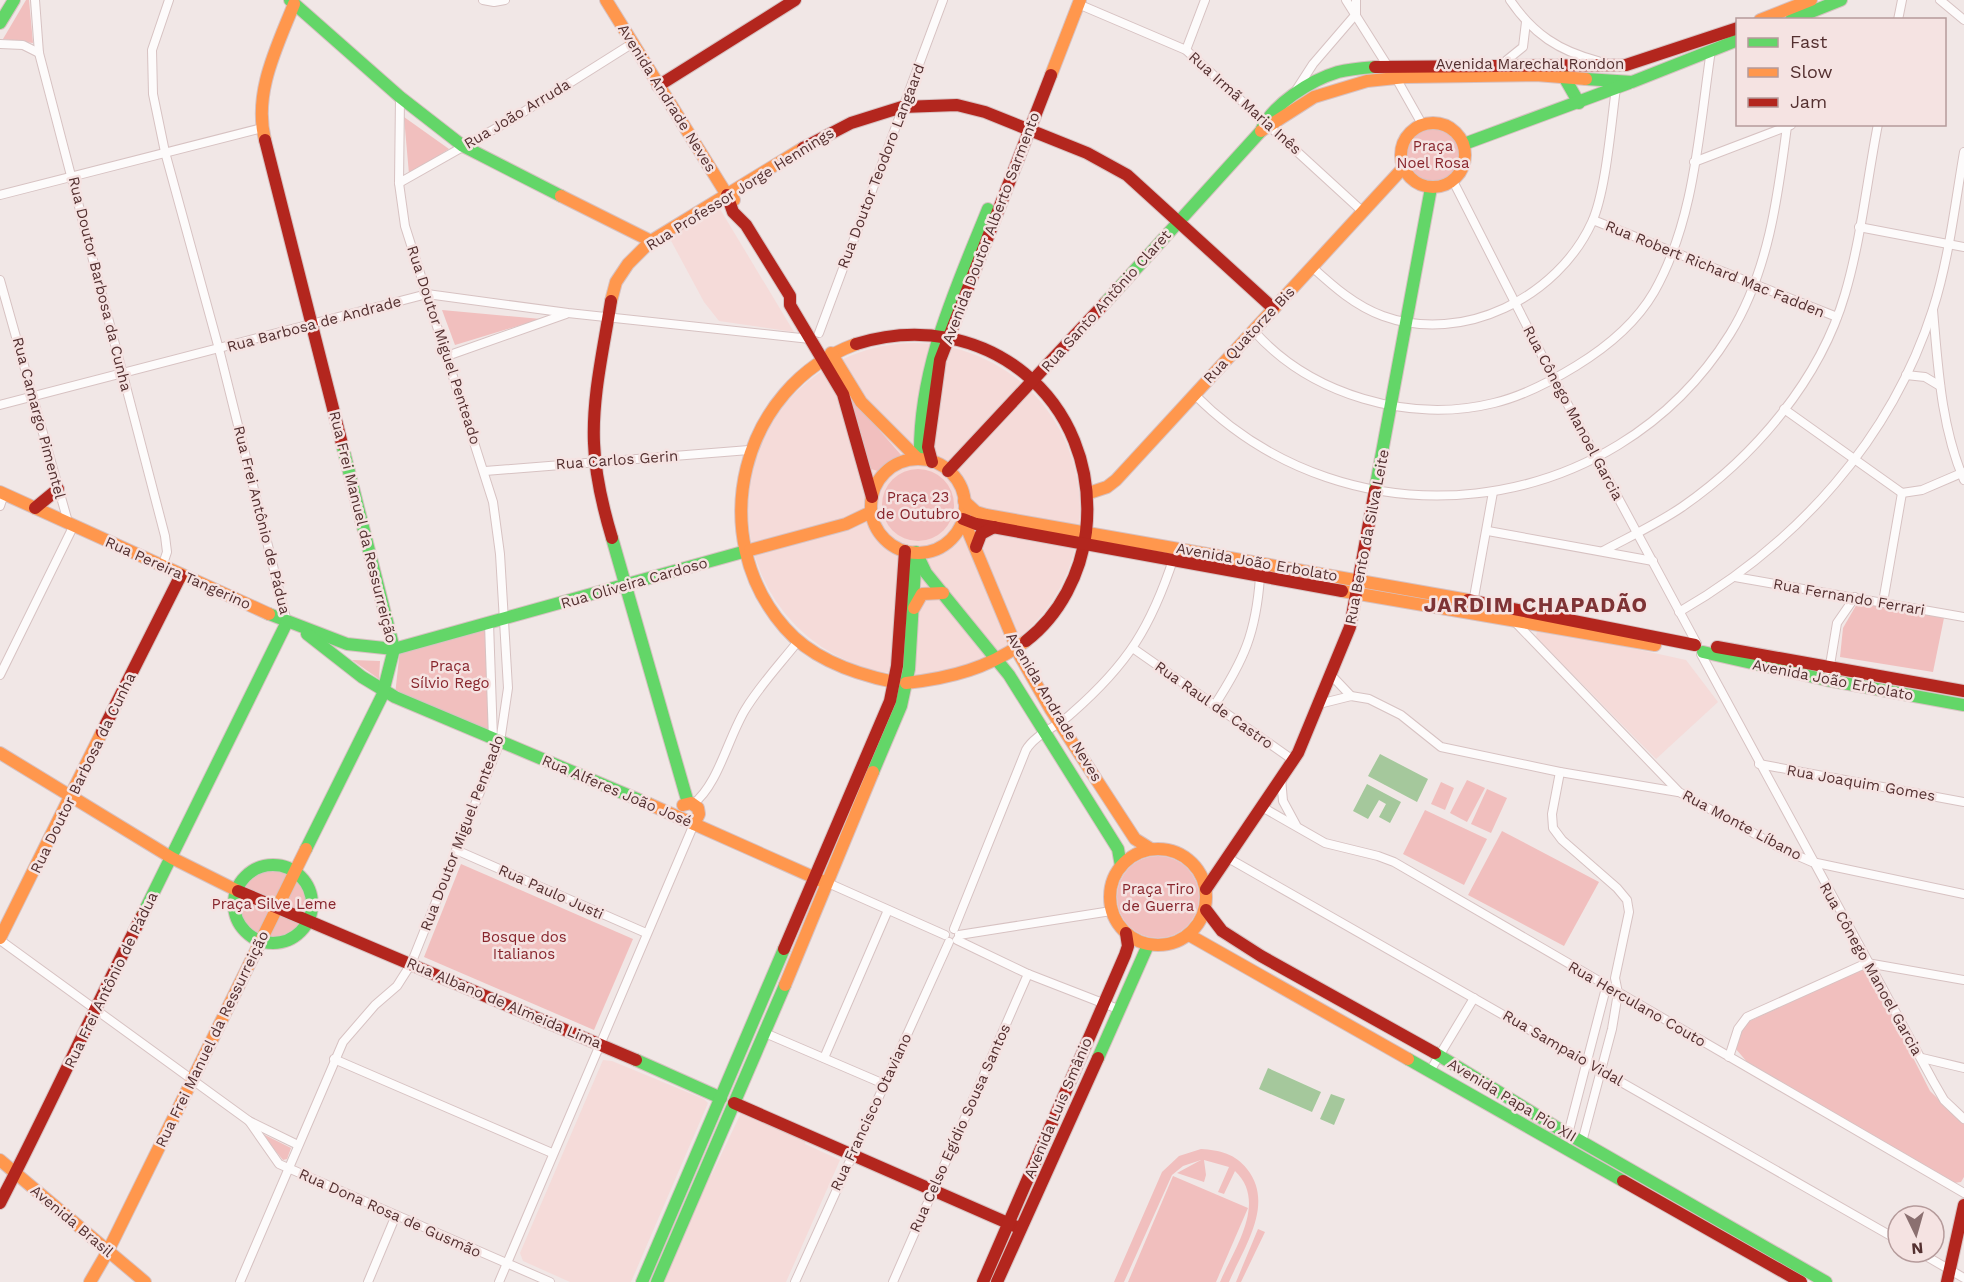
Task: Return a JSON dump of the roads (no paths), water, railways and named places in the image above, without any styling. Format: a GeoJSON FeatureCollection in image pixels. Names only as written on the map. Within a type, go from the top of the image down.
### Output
{"type":"FeatureCollection","features":[{"type":"Feature","properties":{"kind":"main road"},"geometry":{"type":"LineString","coordinates":[[0,24],[14,0]]}},
{"type":"Feature","properties":{"kind":"main road","name":"Avenida Andrade Neves"},"geometry":{"type":"LineString","coordinates":[[606,0],[728,195],[728,202],[739,220],[746,225],[790,297],[790,305],[815,336],[861,402],[924,460]]}},
{"type":"Feature","properties":{"kind":"main road"},"geometry":{"type":"LineString","coordinates":[[658,86],[795,0]]}},
{"type":"Feature","properties":{"kind":"main road"},"geometry":{"type":"LineString","coordinates":[[1765,18],[1811,0]]}},
{"type":"Feature","properties":{"kind":"main road"},"geometry":{"type":"LineString","coordinates":[[1796,18],[1841,0]]}},
{"type":"Feature","properties":{"kind":"main road"},"geometry":{"type":"LineString","coordinates":[[293,1],[400,98],[463,146],[651,241]]}},
{"type":"Feature","properties":{"kind":"main road","name":"Rua Frei Manuel da Ressurreição"},"geometry":{"type":"LineString","coordinates":[[90,1282],[108,1251],[384,692],[394,649],[262,128],[261,105],[264,84],[293,1]]}},
{"type":"Feature","properties":{"kind":"main road","name":"Avenida Doutor Alberto Sarmento"},"geometry":{"type":"LineString","coordinates":[[924,460],[928,447],[943,336],[1076,1]]}},
{"type":"Feature","properties":{"kind":"main road","name":"Avenida Marechal Rondon"},"geometry":{"type":"LineString","coordinates":[[1387,65],[1615,66],[1641,62],[1736,28]]}},
{"type":"Feature","properties":{"kind":"main road"},"geometry":{"type":"LineString","coordinates":[[1464,144],[1579,103],[1736,40]]}},
{"type":"Feature","properties":{"kind":"main road","name":"Rua Santo Antônio Claret"},"geometry":{"type":"LineString","coordinates":[[948,471],[1034,381],[1292,97],[1338,72],[1387,65]]}},
{"type":"Feature","properties":{"kind":"main road"},"geometry":{"type":"LineString","coordinates":[[1563,75],[1579,103]]}},
{"type":"Feature","properties":{"kind":"main road","name":"Rua Santo Antônio Claret"},"geometry":{"type":"LineString","coordinates":[[1266,125],[1301,103],[1327,91],[1367,81],[1396,78],[1563,75],[1632,82]]}},
{"type":"Feature","properties":{"kind":"main road","name":"Rua Professor Jorge Hennings"},"geometry":{"type":"LineString","coordinates":[[694,824],[699,813],[690,803],[604,510],[595,462],[594,422],[607,317],[616,282],[628,264],[651,241],[821,137],[870,115],[904,105],[967,107],[1089,153],[1119,168],[1179,220],[1273,308]]}},
{"type":"Feature","properties":{"kind":"main road"},"geometry":{"type":"LineString","coordinates":[[1422,124],[1442,124],[1459,135],[1464,144],[1464,164],[1453,181],[1431,188],[1420,185],[1410,178],[1403,168],[1401,151],[1403,142],[1422,124]]}},
{"type":"Feature","properties":{"kind":"main road","name":"Rua Quatorze Bis"},"geometry":{"type":"LineString","coordinates":[[1089,494],[1107,487],[1116,480],[1403,168]]}},
{"type":"Feature","properties":{"kind":"main road","name":"Rua Bento da Silva Leite"},"geometry":{"type":"LineString","coordinates":[[1206,889],[1293,760],[1332,676],[1350,627],[1358,594],[1431,188]]}},
{"type":"Feature","properties":{"kind":"main road"},"geometry":{"type":"LineString","coordinates":[[890,335],[943,336],[986,349],[1005,359],[1034,381],[1060,411],[1074,436],[1083,461],[1089,494],[1087,538],[1078,571],[1061,603],[1043,627],[1018,649],[998,661],[951,679],[900,683],[847,669],[823,657],[799,640],[782,623],[762,596],[744,552],[740,531],[739,496],[749,450],[759,427],[781,395],[828,357],[864,341],[890,335]]}},
{"type":"Feature","properties":{"kind":"main road","name":"Avenida Andrade Neves"},"geometry":{"type":"LineString","coordinates":[[828,357],[843,394],[872,497]]}},
{"type":"Feature","properties":{"kind":"main road"},"geometry":{"type":"LineString","coordinates":[[924,460],[948,471],[961,487],[964,501],[963,519],[949,541],[933,550],[910,551],[882,536],[872,512],[872,497],[878,482],[888,470],[902,462],[924,460]]}},
{"type":"Feature","properties":{"kind":"main road"},"geometry":{"type":"LineString","coordinates":[[35,507],[58,489]]}},
{"type":"Feature","properties":{"kind":"main road","name":"Rua Pereira Tangerino"},"geometry":{"type":"LineString","coordinates":[[1,498],[35,507],[302,629],[355,648],[394,649]]}},
{"type":"Feature","properties":{"kind":"main road","name":"Avenida João Erbolato"},"geometry":{"type":"LineString","coordinates":[[964,501],[976,512],[1087,538]]}},
{"type":"Feature","properties":{"kind":"main road","name":"Rua Oliveira Cardoso"},"geometry":{"type":"LineString","coordinates":[[394,649],[846,524],[872,512]]}},
{"type":"Feature","properties":{"kind":"main road","name":"Avenida Andrade Neves"},"geometry":{"type":"LineString","coordinates":[[963,519],[1018,649],[1061,724],[1135,838],[1151,849]]}},
{"type":"Feature","properties":{"kind":"main road","name":"Avenida João Erbolato"},"geometry":{"type":"LineString","coordinates":[[963,519],[994,527],[1087,538],[1360,580],[1475,601],[1699,648],[1827,680],[1964,705]]}},
{"type":"Feature","properties":{"kind":"main road"},"geometry":{"type":"LineString","coordinates":[[976,547],[981,534],[994,527]]}},
{"type":"Feature","properties":{"kind":"main road"},"geometry":{"type":"LineString","coordinates":[[657,1282],[886,745],[914,608],[910,551]]}},
{"type":"Feature","properties":{"kind":"main road"},"geometry":{"type":"LineString","coordinates":[[642,1282],[890,700],[900,683],[910,551]]}},
{"type":"Feature","properties":{"kind":"main road","name":"Avenida Andrade Neves"},"geometry":{"type":"LineString","coordinates":[[910,551],[998,661],[1047,733],[1118,849],[1121,866]]}},
{"type":"Feature","properties":{"kind":"main road","name":"Avenida João Erbolato"},"geometry":{"type":"LineString","coordinates":[[1174,553],[1260,577],[1516,623],[1829,667],[1964,691]]}},
{"type":"Feature","properties":{"kind":"main road","name":"Rua Doutor Barbosa da Cunha"},"geometry":{"type":"LineString","coordinates":[[0,939],[181,575]]}},
{"type":"Feature","properties":{"kind":"main road"},"geometry":{"type":"LineString","coordinates":[[914,608],[922,594],[943,593]]}},
{"type":"Feature","properties":{"kind":"main road","name":"Rua Frei Antônio de Pádua"},"geometry":{"type":"LineString","coordinates":[[0,1203],[62,1083],[95,1008],[172,858],[287,622]]}},
{"type":"Feature","properties":{"kind":"main road","name":"Rua Alferes João José"},"geometry":{"type":"LineString","coordinates":[[302,629],[324,650],[384,692],[678,816],[828,883]]}},
{"type":"Feature","properties":{"kind":"main road"},"geometry":{"type":"LineString","coordinates":[[1900,694],[1903,680]]}},
{"type":"Feature","properties":{"kind":"main road","name":"Rua Albano de Almeida Lima"},"geometry":{"type":"LineString","coordinates":[[0,753],[172,858],[236,890],[599,1043],[721,1098]]}},
{"type":"Feature","properties":{"kind":"main road"},"geometry":{"type":"LineString","coordinates":[[678,816],[682,806],[690,803]]}},
{"type":"Feature","properties":{"kind":"main road"},"geometry":{"type":"LineString","coordinates":[[1151,849],[1164,849],[1187,858],[1199,872],[1206,889],[1206,910],[1199,924],[1189,935],[1177,942],[1162,946],[1148,945],[1126,933],[1111,911],[1110,898],[1113,881],[1121,866],[1140,852],[1151,849]]}},
{"type":"Feature","properties":{"kind":"main road"},"geometry":{"type":"LineString","coordinates":[[261,867],[284,867],[295,872],[305,883],[311,897],[309,919],[297,935],[288,940],[279,943],[260,941],[239,924],[234,908],[236,890],[242,880],[261,867]]}},
{"type":"Feature","properties":{"kind":"main road","name":"Avenida Papa Pio XII"},"geometry":{"type":"LineString","coordinates":[[1206,910],[1222,931],[1252,951],[1438,1056],[1582,1142],[1801,1282]]}},
{"type":"Feature","properties":{"kind":"main road","name":"Avenida Luis Smânio"},"geometry":{"type":"LineString","coordinates":[[982,1282],[1125,955],[1128,946],[1126,933]]}},
{"type":"Feature","properties":{"kind":"main road","name":"Avenida Papa Pio XII"},"geometry":{"type":"LineString","coordinates":[[1189,935],[1430,1071],[1711,1223],[1826,1282]]}},
{"type":"Feature","properties":{"kind":"main road","name":"Avenida Luis Smânio"},"geometry":{"type":"LineString","coordinates":[[997,1282],[1148,945]]}},
{"type":"Feature","properties":{"kind":"main road","name":"Rua Albano de Almeida Lima"},"geometry":{"type":"LineString","coordinates":[[734,1103],[1021,1228]]}},
{"type":"Feature","properties":{"kind":"main road","name":"Avenida Brasil"},"geometry":{"type":"LineString","coordinates":[[0,1160],[145,1282]]}},
{"type":"Feature","properties":{"kind":"main road"},"geometry":{"type":"LineString","coordinates":[[1949,1276],[1964,1205]]}},
{"type":"Feature","properties":{"kind":"street","name":"Rua Doutor Barbosa da Cunha"},"geometry":{"type":"LineString","coordinates":[[35,0],[39,53],[73,176],[165,536],[167,552],[162,567]]}},
{"type":"Feature","properties":{"kind":"street","name":"Rua Frei Antônio de Pádua"},"geometry":{"type":"LineString","coordinates":[[169,0],[158,27],[151,62],[153,94],[165,152],[219,349],[287,622]]}},
{"type":"Feature","properties":{"kind":"street"},"geometry":{"type":"LineString","coordinates":[[483,0],[494,2],[505,0]]}},
{"type":"Feature","properties":{"kind":"street","name":"Rua Doutor Teodoro Langaard"},"geometry":{"type":"LineString","coordinates":[[815,336],[944,0]]}},
{"type":"Feature","properties":{"kind":"street"},"geometry":{"type":"LineString","coordinates":[[1186,50],[1205,0]]}},
{"type":"Feature","properties":{"kind":"street"},"geometry":{"type":"LineString","coordinates":[[1346,0],[1387,65]]}},
{"type":"Feature","properties":{"kind":"street"},"geometry":{"type":"LineString","coordinates":[[1292,97],[1313,64],[1356,14],[1356,0]]}},
{"type":"Feature","properties":{"kind":"street"},"geometry":{"type":"LineString","coordinates":[[1510,0],[1526,22],[1561,49],[1615,66]]}},
{"type":"Feature","properties":{"kind":"street"},"geometry":{"type":"LineString","coordinates":[[1898,18],[1902,0]]}},
{"type":"Feature","properties":{"kind":"street"},"geometry":{"type":"LineString","coordinates":[[1940,0],[1964,20]]}},
{"type":"Feature","properties":{"kind":"street","name":"Rua Irmã Maria Inês"},"geometry":{"type":"LineString","coordinates":[[1076,1],[1186,50],[1363,212]]}},
{"type":"Feature","properties":{"kind":"street"},"geometry":{"type":"LineString","coordinates":[[1502,64],[1524,47],[1526,22]]}},
{"type":"Feature","properties":{"kind":"street","name":"Rua João Arruda"},"geometry":{"type":"LineString","coordinates":[[399,183],[514,118],[633,43]]}},
{"type":"Feature","properties":{"kind":"street"},"geometry":{"type":"LineString","coordinates":[[0,44],[23,45],[39,53]]}},
{"type":"Feature","properties":{"kind":"street"},"geometry":{"type":"LineString","coordinates":[[1253,330],[1282,357],[1328,385],[1391,405],[1434,410],[1476,407],[1509,399],[1554,379],[1604,347],[1633,321],[1654,292],[1674,253],[1694,162],[1711,50]]}},
{"type":"Feature","properties":{"kind":"street"},"geometry":{"type":"LineString","coordinates":[[1396,78],[1422,124]]}},
{"type":"Feature","properties":{"kind":"street"},"geometry":{"type":"LineString","coordinates":[[1311,267],[1354,302],[1384,316],[1408,322],[1469,320],[1515,302],[1540,288],[1564,267],[1593,220],[1604,170],[1616,88]]}},
{"type":"Feature","properties":{"kind":"street","name":"Rua Doutor Miguel Penteado"},"geometry":{"type":"LineString","coordinates":[[240,1282],[334,1059],[350,1032],[397,987],[411,964],[496,740],[508,688],[497,530],[485,471],[405,226],[399,183],[400,98]]}},
{"type":"Feature","properties":{"kind":"street"},"geometry":{"type":"LineString","coordinates":[[1694,162],[1786,126]]}},
{"type":"Feature","properties":{"kind":"street"},"geometry":{"type":"LineString","coordinates":[[1194,394],[1240,434],[1287,464],[1325,478],[1376,491],[1450,496],[1493,492],[1535,483],[1595,456],[1644,426],[1685,390],[1723,345],[1754,286],[1774,210],[1789,126]]}},
{"type":"Feature","properties":{"kind":"street"},"geometry":{"type":"LineString","coordinates":[[1603,551],[1681,508],[1733,468],[1784,409],[1817,359],[1837,317],[1847,286],[1878,126]]}},
{"type":"Feature","properties":{"kind":"street"},"geometry":{"type":"LineString","coordinates":[[0,195],[262,128]]}},
{"type":"Feature","properties":{"kind":"street"},"geometry":{"type":"LineString","coordinates":[[1678,612],[1735,577],[1820,503],[1889,410],[1933,308],[1964,155]]}},
{"type":"Feature","properties":{"kind":"street","name":"Rua Cônego Manoel Garcia"},"geometry":{"type":"LineString","coordinates":[[1453,181],[1554,379],[1867,963],[1944,1100],[1964,1119]]}},
{"type":"Feature","properties":{"kind":"street","name":"Rua Robert Richard Mac Fadden"},"geometry":{"type":"LineString","coordinates":[[1593,220],[1754,286],[1837,317]]}},
{"type":"Feature","properties":{"kind":"street"},"geometry":{"type":"LineString","coordinates":[[1859,227],[1964,248]]}},
{"type":"Feature","properties":{"kind":"street","name":"Rua Camargo Pimentel"},"geometry":{"type":"LineString","coordinates":[[0,280],[58,489],[71,524]]}},
{"type":"Feature","properties":{"kind":"street","name":"Rua Barbosa de Andrade"},"geometry":{"type":"LineString","coordinates":[[0,405],[427,294],[568,314],[815,336]]}},
{"type":"Feature","properties":{"kind":"street"},"geometry":{"type":"LineString","coordinates":[[1784,409],[1902,493],[1922,490],[1963,475],[1947,427],[1940,386],[1933,308]]}},
{"type":"Feature","properties":{"kind":"street"},"geometry":{"type":"LineString","coordinates":[[447,356],[568,314]]}},
{"type":"Feature","properties":{"kind":"street"},"geometry":{"type":"LineString","coordinates":[[1906,375],[1925,377],[1940,386]]}},
{"type":"Feature","properties":{"kind":"street","name":"Rua Carlos Gerin"},"geometry":{"type":"LineString","coordinates":[[485,471],[749,450]]}},
{"type":"Feature","properties":{"kind":"street"},"geometry":{"type":"LineString","coordinates":[[1467,614],[1475,601],[1493,492]]}},
{"type":"Feature","properties":{"kind":"street"},"geometry":{"type":"LineString","coordinates":[[1883,602],[1902,493]]}},
{"type":"Feature","properties":{"kind":"street"},"geometry":{"type":"LineString","coordinates":[[0,675],[71,524]]}},
{"type":"Feature","properties":{"kind":"street"},"geometry":{"type":"LineString","coordinates":[[1488,531],[1653,561]]}},
{"type":"Feature","properties":{"kind":"street","name":"Rua Francisco Otaviano"},"geometry":{"type":"LineString","coordinates":[[795,1282],[851,1155],[953,936],[1026,750],[1032,742],[1061,724],[1101,687],[1134,649],[1155,609],[1174,553]]}},
{"type":"Feature","properties":{"kind":"street"},"geometry":{"type":"LineString","coordinates":[[1214,706],[1249,644],[1256,621],[1260,577]]}},
{"type":"Feature","properties":{"kind":"street","name":"Rua Fernando Ferrari"},"geometry":{"type":"LineString","coordinates":[[1735,577],[1964,617]]}},
{"type":"Feature","properties":{"kind":"street"},"geometry":{"type":"LineString","coordinates":[[1827,680],[1837,623],[1855,597]]}},
{"type":"Feature","properties":{"kind":"street"},"geometry":{"type":"LineString","coordinates":[[1516,623],[1526,611]]}},
{"type":"Feature","properties":{"kind":"street","name":"Rua Doutor Miguel Penteado"},"geometry":{"type":"LineString","coordinates":[[489,623],[496,740]]}},
{"type":"Feature","properties":{"kind":"street","name":"Rua Monte Líbano"},"geometry":{"type":"LineString","coordinates":[[1516,623],[1679,792],[1782,849],[1812,862],[1964,894]]}},
{"type":"Feature","properties":{"kind":"street"},"geometry":{"type":"LineString","coordinates":[[690,803],[710,785],[731,735],[747,707],[799,640]]}},
{"type":"Feature","properties":{"kind":"street","name":"Rua Raul de Castro"},"geometry":{"type":"LineString","coordinates":[[1134,649],[1293,760]]}},
{"type":"Feature","properties":{"kind":"street"},"geometry":{"type":"LineString","coordinates":[[1332,676],[1351,696]]}},
{"type":"Feature","properties":{"kind":"street"},"geometry":{"type":"LineString","coordinates":[[1319,704],[1351,696],[1370,699],[1390,708],[1441,747],[1560,772],[1679,792]]}},
{"type":"Feature","properties":{"kind":"street","name":"Rua Joaquim Gomes"},"geometry":{"type":"LineString","coordinates":[[1759,764],[1964,801]]}},
{"type":"Feature","properties":{"kind":"street"},"geometry":{"type":"LineString","coordinates":[[1560,772],[1552,814],[1556,834],[1617,888],[1627,900],[1627,926],[1615,978],[1618,993],[1602,1070],[1582,1142]]}},
{"type":"Feature","properties":{"kind":"street","name":"Rua Herculano Couto"},"geometry":{"type":"LineString","coordinates":[[1281,778],[1283,801],[1290,816],[1303,831]]}},
{"type":"Feature","properties":{"kind":"street","name":"Rua Herculano Couto"},"geometry":{"type":"LineString","coordinates":[[1262,807],[1338,848],[1378,856],[1394,862],[1964,1193]]}},
{"type":"Feature","properties":{"kind":"street"},"geometry":{"type":"LineString","coordinates":[[499,1282],[694,824]]}},
{"type":"Feature","properties":{"kind":"street","name":"Rua Paulo Justi"},"geometry":{"type":"LineString","coordinates":[[456,850],[646,933]]}},
{"type":"Feature","properties":{"kind":"street","name":"Rua Sampaio Vidal"},"geometry":{"type":"LineString","coordinates":[[1228,858],[1886,1233]]}},
{"type":"Feature","properties":{"kind":"street","name":"Rua Alferes João José"},"geometry":{"type":"LineString","coordinates":[[828,883],[953,936],[1028,974],[1118,1009]]}},
{"type":"Feature","properties":{"kind":"street"},"geometry":{"type":"LineString","coordinates":[[824,1058],[888,910]]}},
{"type":"Feature","properties":{"kind":"street"},"geometry":{"type":"LineString","coordinates":[[953,936],[1111,911]]}},
{"type":"Feature","properties":{"kind":"street"},"geometry":{"type":"LineString","coordinates":[[973,947],[974,933]]}},
{"type":"Feature","properties":{"kind":"street","name":"Rua Dona Rosa de Gusmão"},"geometry":{"type":"LineString","coordinates":[[0,939],[249,1121],[298,1145]]}},
{"type":"Feature","properties":{"kind":"street"},"geometry":{"type":"LineString","coordinates":[[1729,1057],[1738,1029],[1747,1017],[1867,963],[1964,980]]}},
{"type":"Feature","properties":{"kind":"street","name":"Rua Celso Egídio Sousa Santos"},"geometry":{"type":"LineString","coordinates":[[893,1282],[1028,974]]}},
{"type":"Feature","properties":{"kind":"street"},"geometry":{"type":"LineString","coordinates":[[1568,1134],[1588,1063],[1605,986],[1615,978]]}},
{"type":"Feature","properties":{"kind":"street"},"geometry":{"type":"LineString","coordinates":[[1430,1071],[1474,998]]}},
{"type":"Feature","properties":{"kind":"street"},"geometry":{"type":"LineString","coordinates":[[765,1033],[884,1084]]}},
{"type":"Feature","properties":{"kind":"street"},"geometry":{"type":"LineString","coordinates":[[1922,1058],[1964,1068]]}},
{"type":"Feature","properties":{"kind":"street"},"geometry":{"type":"LineString","coordinates":[[334,1059],[552,1153]]}},
{"type":"Feature","properties":{"kind":"street","name":"Rua Albano de Almeida Lima"},"geometry":{"type":"LineString","coordinates":[[721,1098],[734,1103]]}},
{"type":"Feature","properties":{"kind":"street","name":"Rua Dona Rosa de Gusmão"},"geometry":{"type":"LineString","coordinates":[[249,1121],[273,1157],[289,1168],[550,1282]]}},
{"type":"Feature","properties":{"kind":"street"},"geometry":{"type":"LineString","coordinates":[[368,1282],[396,1215]]}},
{"type":"Feature","properties":{"kind":"street"},"geometry":{"type":"LineString","coordinates":[[1934,1264],[1949,1276],[1964,1278]]}},
{"type":"Feature","properties":{"kind":"district","name":"JARDIM CHAPADÃO"},"geometry":{"type":"Point","coordinates":[1536,605]}},
{"type":"Feature","properties":{"kind":"park label","name":"Praça Noel Rosa"},"geometry":{"type":"Point","coordinates":[1433,154]}},
{"type":"Feature","properties":{"kind":"park label","name":"Praça 23 de Outubro"},"geometry":{"type":"Point","coordinates":[918,506]}},
{"type":"Feature","properties":{"kind":"park label","name":"Praça Sílvio Rego"},"geometry":{"type":"Point","coordinates":[450,674]}},
{"type":"Feature","properties":{"kind":"park label","name":"Praça Tiro de Guerra"},"geometry":{"type":"Point","coordinates":[1158,898]}},
{"type":"Feature","properties":{"kind":"park label","name":"Praça Silve Leme"},"geometry":{"type":"Point","coordinates":[274,904]}},
{"type":"Feature","properties":{"kind":"park label","name":"Bosque dos Italianos"},"geometry":{"type":"Point","coordinates":[524,946]}}]}
